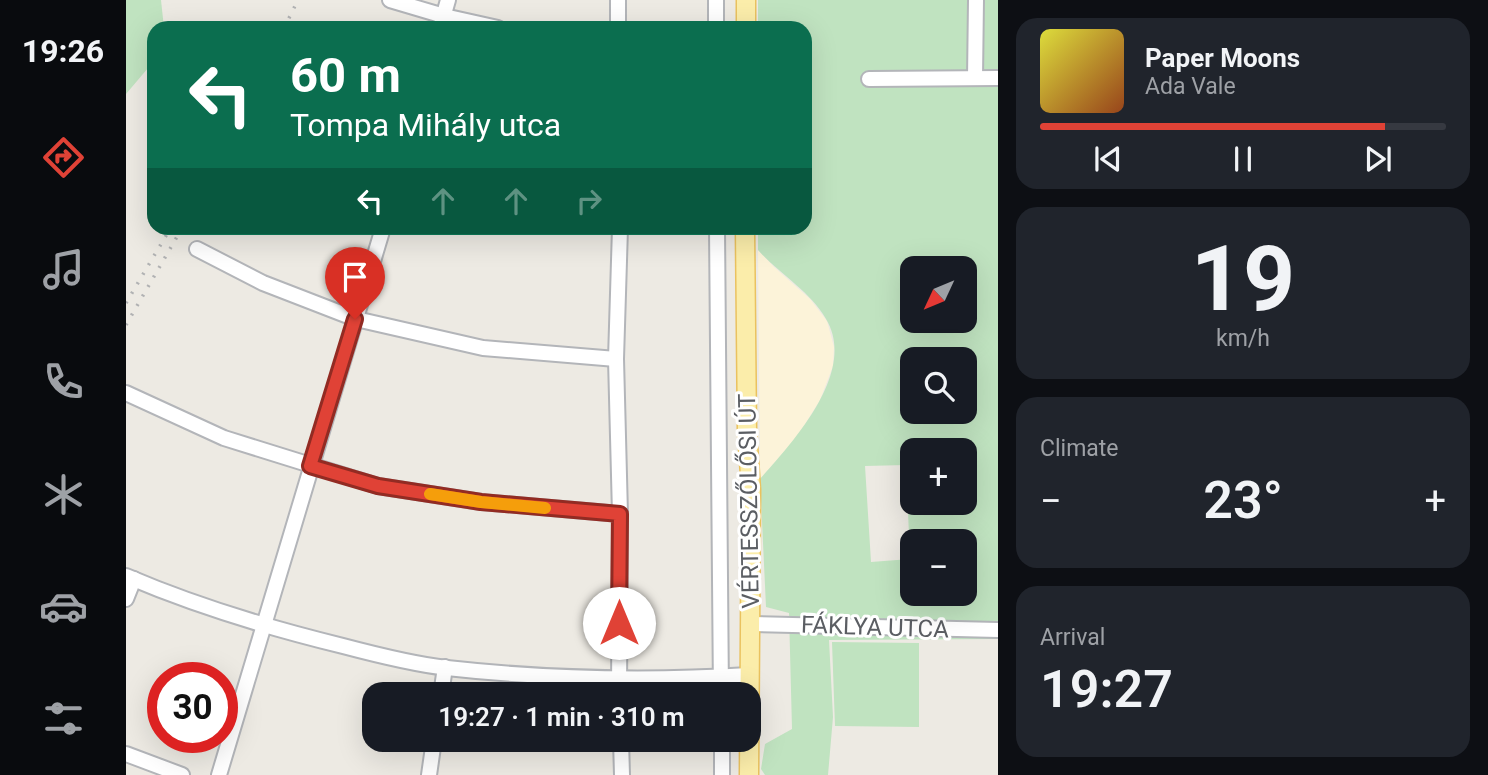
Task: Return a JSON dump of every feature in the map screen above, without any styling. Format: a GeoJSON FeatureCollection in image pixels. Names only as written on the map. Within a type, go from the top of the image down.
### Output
{"type":"FeatureCollection","features":[{"type":"Feature","properties":{"kind":"main road"},"geometry":{"type":"LineString","coordinates":[[746,0],[746,21]]}},
{"type":"Feature","properties":{"kind":"main road","name":"VÉRTESSZŐLŐSI ÚT"},"geometry":{"type":"LineString","coordinates":[[745,235],[747,431],[751,490],[749,775]]}},
{"type":"Feature","properties":{"kind":"street"},"geometry":{"type":"LineString","coordinates":[[390,0],[440,21]]}},
{"type":"Feature","properties":{"kind":"street"},"geometry":{"type":"LineString","coordinates":[[442,21],[449,0]]}},
{"type":"Feature","properties":{"kind":"street"},"geometry":{"type":"LineString","coordinates":[[618,0],[618,21]]}},
{"type":"Feature","properties":{"kind":"street"},"geometry":{"type":"LineString","coordinates":[[716,0],[716,21]]}},
{"type":"Feature","properties":{"kind":"street"},"geometry":{"type":"LineString","coordinates":[[975,78],[976,0]]}},
{"type":"Feature","properties":{"kind":"street"},"geometry":{"type":"LineString","coordinates":[[869,79],[998,78]]}},
{"type":"Feature","properties":{"kind":"street"},"geometry":{"type":"LineString","coordinates":[[219,775],[381,235]]}},
{"type":"Feature","properties":{"kind":"street"},"geometry":{"type":"LineString","coordinates":[[618,682],[620,514],[617,359],[620,235]]}},
{"type":"Feature","properties":{"kind":"street","name":"VÉRTESSZŐLŐSI ÚT"},"geometry":{"type":"LineString","coordinates":[[717,235],[721,682]]}},
{"type":"Feature","properties":{"kind":"street"},"geometry":{"type":"LineString","coordinates":[[197,248],[263,283],[355,319],[483,348],[617,359]]}},
{"type":"Feature","properties":{"kind":"street"},"geometry":{"type":"LineString","coordinates":[[126,393],[223,438],[378,486],[481,502],[620,514]]}},
{"type":"Feature","properties":{"kind":"street"},"geometry":{"type":"LineString","coordinates":[[126,599],[130,578],[263,627],[383,656],[444,667],[618,678],[749,675]]}},
{"type":"Feature","properties":{"kind":"street","name":"FÁKLYA UTCA"},"geometry":{"type":"LineString","coordinates":[[751,624],[998,630]]}},
{"type":"Feature","properties":{"kind":"street"},"geometry":{"type":"LineString","coordinates":[[442,682],[444,667]]}},
{"type":"Feature","properties":{"kind":"street"},"geometry":{"type":"LineString","coordinates":[[429,775],[432,752]]}},
{"type":"Feature","properties":{"kind":"street"},"geometry":{"type":"LineString","coordinates":[[621,752],[622,775]]}},
{"type":"Feature","properties":{"kind":"street"},"geometry":{"type":"LineString","coordinates":[[722,752],[722,775]]}},
{"type":"Feature","properties":{"kind":"street"},"geometry":{"type":"LineString","coordinates":[[126,754],[182,775]]}},
{"type":"Feature","properties":{"kind":"shaded area"},"geometry":{"type":"Polygon","coordinates":[[[758,250],[810,299],[827,321],[834,347],[833,366],[820,400],[797,437],[760,479],[758,250]]]}},
{"type":"Feature","properties":{"kind":"green space"},"geometry":{"type":"Polygon","coordinates":[[[126,0],[161,0],[163,21],[147,21],[147,69],[126,94],[126,0]]]}},
{"type":"Feature","properties":{"kind":"green space"},"geometry":{"type":"Polygon","coordinates":[[[758,0],[998,0],[998,639],[829,640],[833,717],[828,775],[765,775],[761,769],[765,744],[792,729],[789,613],[766,607],[760,479],[803,427],[817,405],[828,383],[834,361],[834,340],[826,319],[803,291],[758,250],[758,235],[812,235],[812,21],[758,21],[758,0]],[[900,438],[900,465],[865,466],[871,562],[900,560],[900,606],[977,606],[977,529],[909,529],[908,515],[977,515],[977,438],[900,438]]]}},
{"type":"Feature","properties":{"kind":"green space"},"geometry":{"type":"Polygon","coordinates":[[[832,642],[919,643],[919,727],[835,726],[832,642]]]}},
{"type":"Feature","properties":{"kind":"railway"},"geometry":{"type":"LineString","coordinates":[[288,21],[298,0]]}},
{"type":"Feature","properties":{"kind":"railway"},"geometry":{"type":"LineString","coordinates":[[126,303],[166,235]]}},
{"type":"Feature","properties":{"kind":"railway"},"geometry":{"type":"LineString","coordinates":[[126,325],[178,235]]}},
{"type":"Feature","properties":{"kind":"slow traffic"},"geometry":{"type":"LineString","coordinates":[[430,494],[545,508]]}},
{"type":"Feature","properties":{"kind":"route"},"geometry":{"type":"LineString","coordinates":[[355,319],[310,466],[378,486],[481,502],[620,514],[619,623]]}}]}
